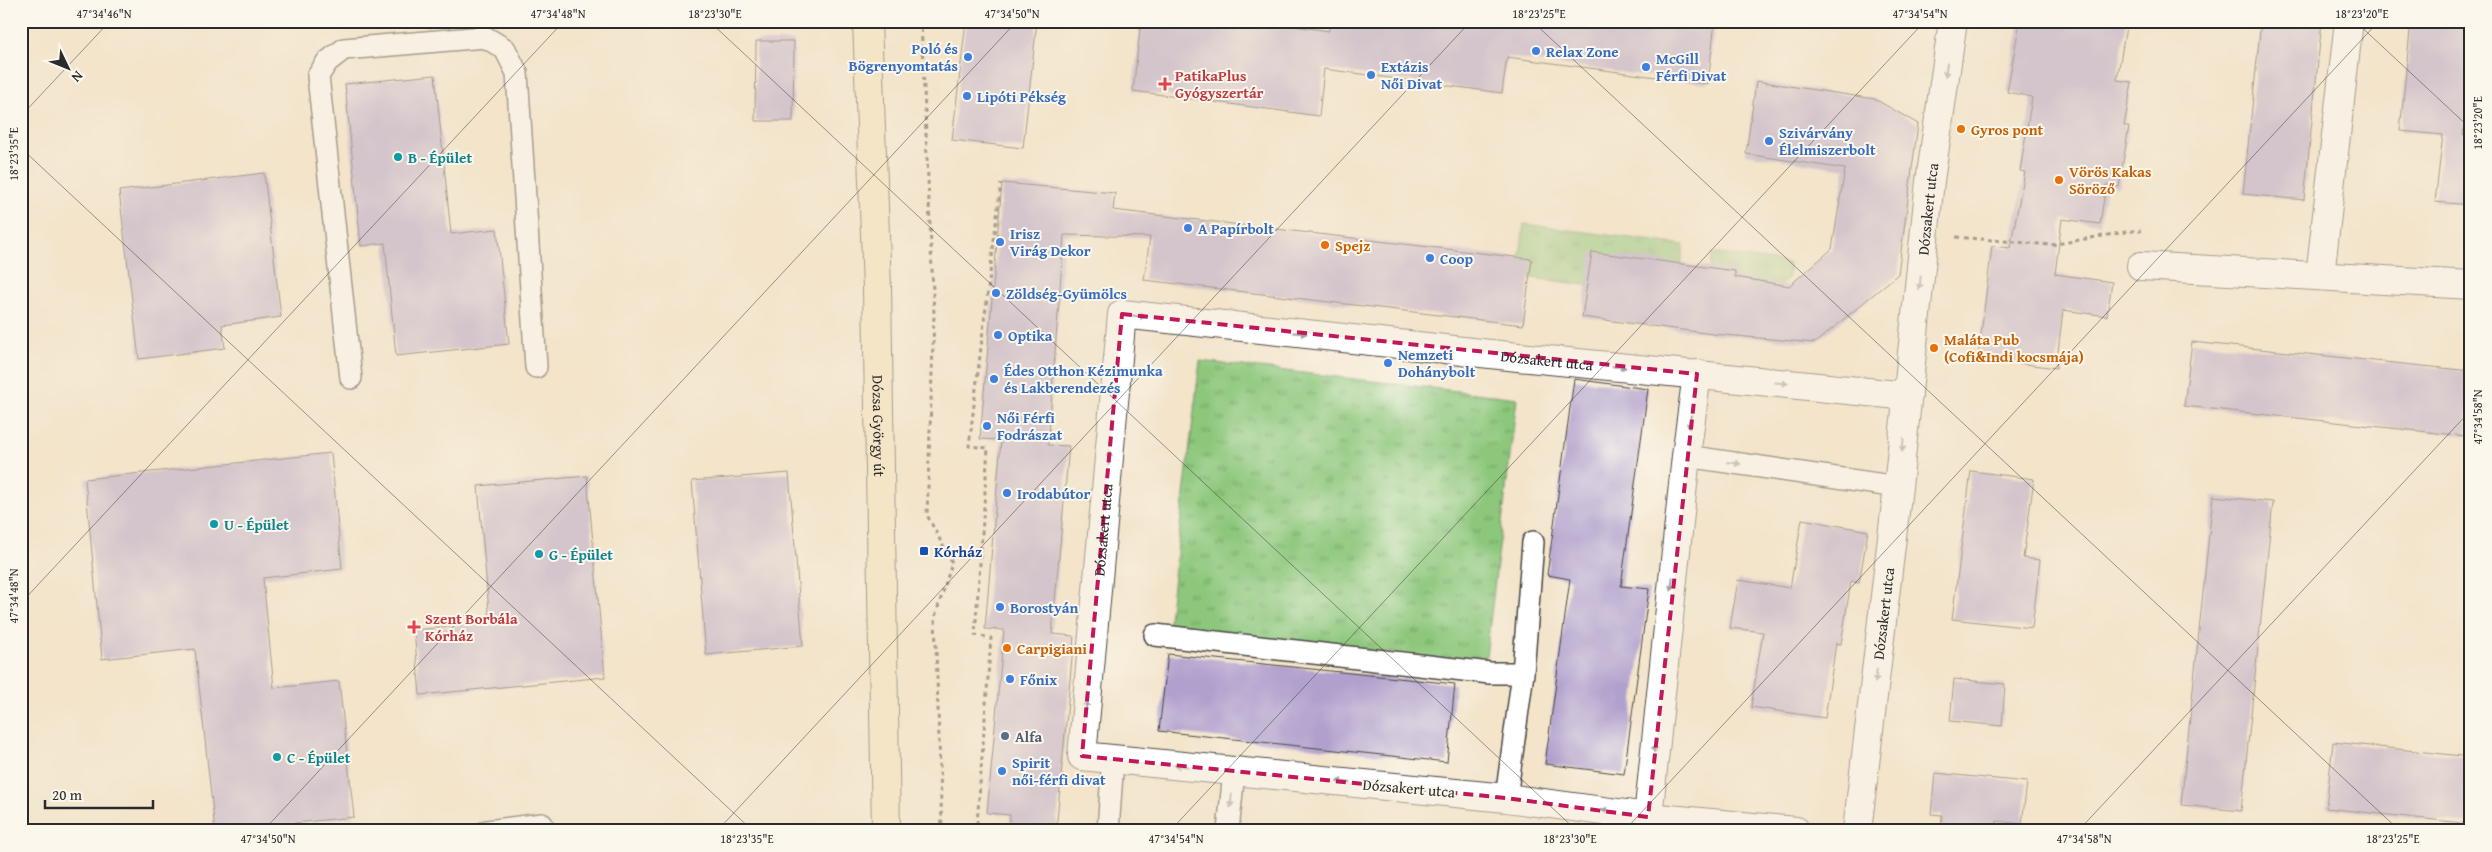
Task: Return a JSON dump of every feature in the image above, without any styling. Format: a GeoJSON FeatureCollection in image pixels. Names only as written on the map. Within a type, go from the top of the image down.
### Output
{"type":"FeatureCollection","features":[{"type":"Feature","properties":{"kind":"street","name":"Dózsa György út"},"geometry":{"type":"LineString","coordinates":[[867,21],[877,288],[886,831]]}},
{"type":"Feature","properties":{"kind":"street","name":"Dózsakert utca"},"geometry":{"type":"LineString","coordinates":[[1857,831],[1898,487],[1930,181],[1952,21]]}},
{"type":"Feature","properties":{"kind":"street"},"geometry":{"type":"LineString","coordinates":[[2320,276],[2349,21]]}},
{"type":"Feature","properties":{"kind":"street"},"geometry":{"type":"LineString","coordinates":[[2141,266],[2471,285]]}},
{"type":"Feature","properties":{"kind":"street","name":"Dózsakert utca"},"geometry":{"type":"LineString","coordinates":[[1796,831],[1648,817],[1506,798],[1082,756],[1122,314],[1518,357],[1908,396]]}},
{"type":"Feature","properties":{"kind":"street"},"geometry":{"type":"LineString","coordinates":[[1648,817],[1686,456],[1697,374]]}},
{"type":"Feature","properties":{"kind":"lane"},"geometry":{"type":"LineString","coordinates":[[351,378],[318,76],[327,62],[344,49],[485,37],[504,50],[517,73],[536,367]]}},
{"type":"Feature","properties":{"kind":"lane"},"geometry":{"type":"LineString","coordinates":[[1686,456],[1898,487]]}},
{"type":"Feature","properties":{"kind":"lane"},"geometry":{"type":"LineString","coordinates":[[1506,798],[1523,673],[1533,542]]}},
{"type":"Feature","properties":{"kind":"lane"},"geometry":{"type":"LineString","coordinates":[[1155,635],[1490,672],[1523,673]]}},
{"type":"Feature","properties":{"kind":"lane"},"geometry":{"type":"LineString","coordinates":[[1108,831],[1113,759]]}},
{"type":"Feature","properties":{"kind":"lane"},"geometry":{"type":"LineString","coordinates":[[1228,831],[1234,772]]}},
{"type":"Feature","properties":{"kind":"lane"},"geometry":{"type":"LineString","coordinates":[[487,831],[542,824]]}},
{"type":"Feature","properties":{"kind":"path"},"geometry":{"type":"LineString","coordinates":[[921,21],[934,316],[927,515],[952,563],[935,617],[942,831]]}},
{"type":"Feature","properties":{"kind":"path"},"geometry":{"type":"LineString","coordinates":[[997,831],[997,827],[977,824],[991,638],[975,635],[988,448],[969,446],[1002,183]]}},
{"type":"Feature","properties":{"kind":"highlighted area"},"geometry":{"type":"Polygon","coordinates":[[[1122,314],[1697,374],[1648,817],[1506,798],[1082,756],[1122,314]]]}},
{"type":"Feature","properties":{"kind":"green space"},"geometry":{"type":"Polygon","coordinates":[[[1524,224],[1684,245],[1677,297],[1517,276],[1524,224]]]}},
{"type":"Feature","properties":{"kind":"green space"},"geometry":{"type":"Polygon","coordinates":[[[1712,253],[1789,263],[1789,277],[1760,304],[1707,297],[1712,253]]]}},
{"type":"Feature","properties":{"kind":"green space"},"geometry":{"type":"Polygon","coordinates":[[[1200,361],[1517,398],[1485,664],[1168,627],[1200,361]]]}},
{"type":"Feature","properties":{"kind":"building"},"geometry":{"type":"Polygon","coordinates":[[[966,21],[1037,21],[1023,148],[952,140],[966,21]]]}},
{"type":"Feature","properties":{"kind":"building"},"geometry":{"type":"Polygon","coordinates":[[[1141,21],[1259,21],[1329,31],[1330,21],[1715,21],[1708,84],[1507,57],[1502,93],[1324,69],[1319,116],[1133,91],[1141,21]]]}},
{"type":"Feature","properties":{"kind":"building"},"geometry":{"type":"Polygon","coordinates":[[[2020,21],[2127,21],[2117,80],[2132,82],[2124,126],[2129,126],[2119,187],[2106,185],[2100,224],[2062,219],[2055,274],[2112,282],[2107,316],[2063,310],[2056,368],[1978,358],[1992,246],[2010,248],[2025,172],[2020,171],[2032,97],[2007,92],[2020,21]]]}},
{"type":"Feature","properties":{"kind":"building"},"geometry":{"type":"Polygon","coordinates":[[[2261,21],[2322,21],[2304,200],[2243,194],[2261,21]]]}},
{"type":"Feature","properties":{"kind":"building"},"geometry":{"type":"Polygon","coordinates":[[[2411,21],[2471,21],[2471,59],[2463,135],[2471,136],[2471,205],[2435,202],[2443,135],[2400,131],[2411,21]]]}},
{"type":"Feature","properties":{"kind":"building"},"geometry":{"type":"Polygon","coordinates":[[[756,41],[794,41],[793,121],[755,121],[756,41]]]}},
{"type":"Feature","properties":{"kind":"building","name":"B - Épület"},"geometry":{"type":"Polygon","coordinates":[[[435,75],[451,234],[497,229],[509,344],[396,356],[385,243],[361,246],[345,84],[435,75]]]}},
{"type":"Feature","properties":{"kind":"building"},"geometry":{"type":"Polygon","coordinates":[[[1756,81],[1875,99],[1918,124],[1898,274],[1815,343],[1713,334],[1582,317],[1592,252],[1735,271],[1735,277],[1789,286],[1832,249],[1845,169],[1746,154],[1756,81]]]}},
{"type":"Feature","properties":{"kind":"building"},"geometry":{"type":"Polygon","coordinates":[[[264,173],[281,317],[222,325],[225,348],[139,359],[119,191],[264,173]]]}},
{"type":"Feature","properties":{"kind":"building"},"geometry":{"type":"Polygon","coordinates":[[[1002,183],[1115,193],[1113,210],[1532,259],[1523,325],[1144,280],[1150,237],[1064,235],[1048,445],[1069,446],[1052,634],[1074,636],[1056,831],[1009,831],[1010,815],[987,813],[1004,630],[985,629],[1001,440],[980,439],[1002,183]]]}},
{"type":"Feature","properties":{"kind":"building"},"geometry":{"type":"Polygon","coordinates":[[[2192,342],[2471,371],[2466,436],[2184,406],[2192,342]]]}},
{"type":"Feature","properties":{"kind":"building"},"geometry":{"type":"Polygon","coordinates":[[[1574,379],[1648,389],[1621,586],[1649,589],[1624,774],[1545,764],[1570,579],[1547,575],[1574,379]]]}},
{"type":"Feature","properties":{"kind":"building","name":"U - Épület"},"geometry":{"type":"Polygon","coordinates":[[[331,453],[342,569],[263,578],[274,688],[339,681],[354,817],[215,831],[195,649],[102,659],[85,479],[331,453]]]}},
{"type":"Feature","properties":{"kind":"building"},"geometry":{"type":"Polygon","coordinates":[[[1971,471],[2034,479],[2023,558],[2040,560],[2032,628],[1952,619],[1971,471]]]}},
{"type":"Feature","properties":{"kind":"building"},"geometry":{"type":"Polygon","coordinates":[[[789,473],[803,646],[706,655],[692,481],[789,473]]]}},
{"type":"Feature","properties":{"kind":"building","name":"G - Épület"},"geometry":{"type":"Polygon","coordinates":[[[587,476],[605,677],[420,695],[414,630],[490,623],[478,486],[587,476]]]}},
{"type":"Feature","properties":{"kind":"building"},"geometry":{"type":"Polygon","coordinates":[[[2213,496],[2273,502],[2241,811],[2181,805],[2213,496]]]}},
{"type":"Feature","properties":{"kind":"building"},"geometry":{"type":"Polygon","coordinates":[[[1802,519],[1868,531],[1859,583],[1851,581],[1841,644],[1836,643],[1825,718],[1751,707],[1763,632],[1730,628],[1738,580],[1790,588],[1802,519]]]}},
{"type":"Feature","properties":{"kind":"building"},"geometry":{"type":"Polygon","coordinates":[[[1168,654],[1455,684],[1447,762],[1159,731],[1168,654]]]}},
{"type":"Feature","properties":{"kind":"building"},"geometry":{"type":"Polygon","coordinates":[[[1954,679],[2005,684],[2002,726],[1950,721],[1954,679]]]}},
{"type":"Feature","properties":{"kind":"building"},"geometry":{"type":"Polygon","coordinates":[[[2333,742],[2471,757],[2471,824],[2326,808],[2333,742]]]}},
{"type":"Feature","properties":{"kind":"building"},"geometry":{"type":"Polygon","coordinates":[[[1935,773],[2027,782],[2022,824],[1997,821],[1996,831],[1941,831],[1942,815],[1931,814],[1935,773]]]}},
{"type":"Feature","properties":{"kind":"place","name":"Relax Zone"},"geometry":{"type":"Point","coordinates":[1536,51]}},
{"type":"Feature","properties":{"kind":"place","name":"Poló és Bögrenyomtatás"},"geometry":{"type":"Point","coordinates":[968,57]}},
{"type":"Feature","properties":{"kind":"place","name":"McGill Férfi Divat"},"geometry":{"type":"Point","coordinates":[1646,67]}},
{"type":"Feature","properties":{"kind":"place","name":"Extázis Női Divat"},"geometry":{"type":"Point","coordinates":[1371,75]}},
{"type":"Feature","properties":{"kind":"place","name":"PatikaPlus Gyógyszertár"},"geometry":{"type":"Point","coordinates":[1165,84]}},
{"type":"Feature","properties":{"kind":"place","name":"Lipóti Pékség"},"geometry":{"type":"Point","coordinates":[967,96]}},
{"type":"Feature","properties":{"kind":"place","name":"Gyros pont"},"geometry":{"type":"Point","coordinates":[1961,129]}},
{"type":"Feature","properties":{"kind":"place","name":"Szivárvány Élelmiszerbolt"},"geometry":{"type":"Point","coordinates":[1769,141]}},
{"type":"Feature","properties":{"kind":"place","name":"B - Épület"},"geometry":{"type":"Point","coordinates":[398,157]}},
{"type":"Feature","properties":{"kind":"place","name":"Vörös Kakas Söröző"},"geometry":{"type":"Point","coordinates":[2059,180]}},
{"type":"Feature","properties":{"kind":"place","name":"A Papírbolt"},"geometry":{"type":"Point","coordinates":[1188,228]}},
{"type":"Feature","properties":{"kind":"place","name":"Irisz Virág Dekor"},"geometry":{"type":"Point","coordinates":[1000,242]}},
{"type":"Feature","properties":{"kind":"place","name":"Spejz"},"geometry":{"type":"Point","coordinates":[1325,245]}},
{"type":"Feature","properties":{"kind":"place","name":"Coop"},"geometry":{"type":"Point","coordinates":[1430,258]}},
{"type":"Feature","properties":{"kind":"place","name":"Zöldség-Gyümölcs"},"geometry":{"type":"Point","coordinates":[996,293]}},
{"type":"Feature","properties":{"kind":"place","name":"Optika"},"geometry":{"type":"Point","coordinates":[998,335]}},
{"type":"Feature","properties":{"kind":"place","name":"Maláta Pub (Cofi&Indi kocsmája)"},"geometry":{"type":"Point","coordinates":[1934,348]}},
{"type":"Feature","properties":{"kind":"place","name":"Nemzeti Dohánybolt"},"geometry":{"type":"Point","coordinates":[1388,363]}},
{"type":"Feature","properties":{"kind":"place","name":"Édes Otthon Kézimunka és Lakberendezés"},"geometry":{"type":"Point","coordinates":[994,379]}},
{"type":"Feature","properties":{"kind":"place","name":"Női Férfi Fodrászat"},"geometry":{"type":"Point","coordinates":[987,426]}},
{"type":"Feature","properties":{"kind":"place","name":"Irodabútor"},"geometry":{"type":"Point","coordinates":[1007,493]}},
{"type":"Feature","properties":{"kind":"place","name":"U - Épület"},"geometry":{"type":"Point","coordinates":[214,524]}},
{"type":"Feature","properties":{"kind":"place","name":"Kórház"},"geometry":{"type":"Point","coordinates":[924,551]}},
{"type":"Feature","properties":{"kind":"place","name":"G - Épület"},"geometry":{"type":"Point","coordinates":[539,554]}},
{"type":"Feature","properties":{"kind":"place","name":"Borostyán"},"geometry":{"type":"Point","coordinates":[1000,607]}},
{"type":"Feature","properties":{"kind":"place","name":"Szent Borbála Kórház"},"geometry":{"type":"Point","coordinates":[414,627]}},
{"type":"Feature","properties":{"kind":"place","name":"Carpigiani"},"geometry":{"type":"Point","coordinates":[1007,648]}},
{"type":"Feature","properties":{"kind":"place","name":"Főnix"},"geometry":{"type":"Point","coordinates":[1010,679]}},
{"type":"Feature","properties":{"kind":"place","name":"Alfa"},"geometry":{"type":"Point","coordinates":[1005,736]}},
{"type":"Feature","properties":{"kind":"place","name":"C - Épület"},"geometry":{"type":"Point","coordinates":[277,757]}},
{"type":"Feature","properties":{"kind":"place","name":"Spirit női-férfi divat"},"geometry":{"type":"Point","coordinates":[1002,771]}}]}
